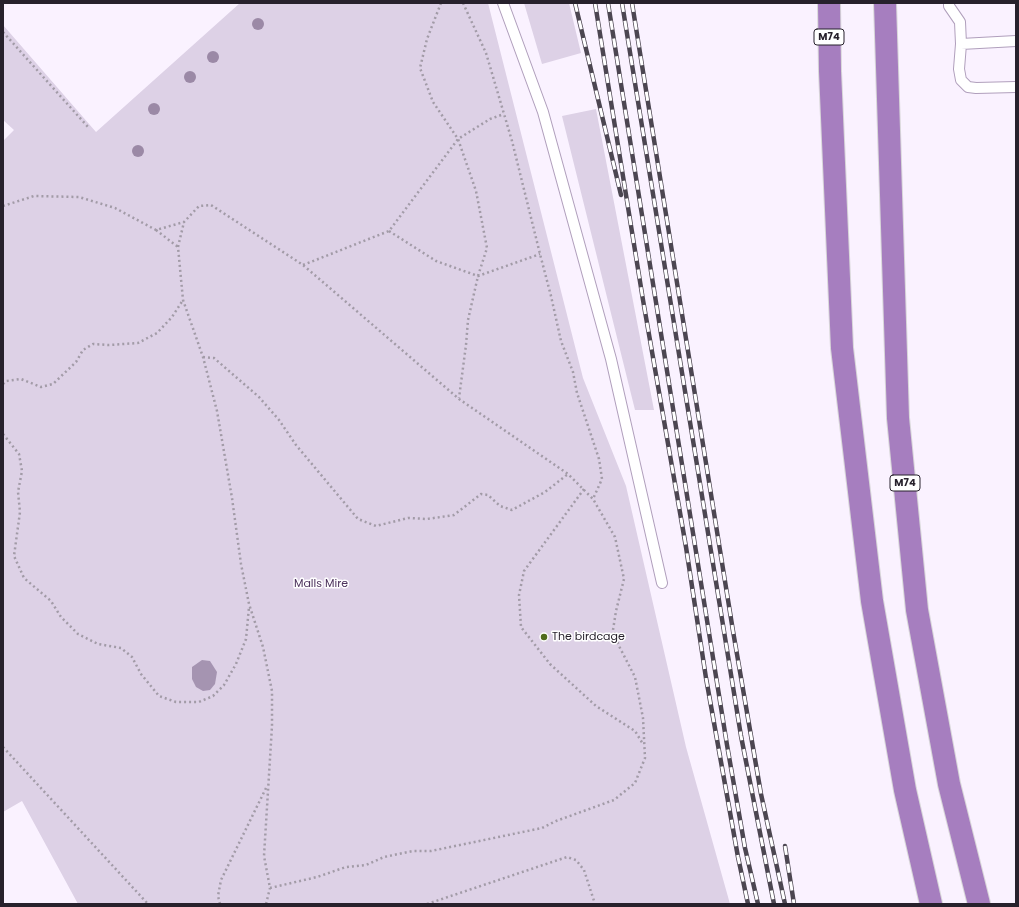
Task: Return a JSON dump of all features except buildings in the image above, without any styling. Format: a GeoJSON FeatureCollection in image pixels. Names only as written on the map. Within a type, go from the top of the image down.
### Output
{"type":"FeatureCollection","features":[{"type":"Feature","properties":{"kind":"highway","name":"M74"},"geometry":{"type":"LineString","coordinates":[[829,3],[830,71],[842,348],[872,601],[905,790],[931,904]]}},
{"type":"Feature","properties":{"kind":"highway","name":"M74"},"geometry":{"type":"LineString","coordinates":[[884,3],[898,418],[917,610],[949,784],[978,904]]}},
{"type":"Feature","properties":{"kind":"lane"},"geometry":{"type":"LineString","coordinates":[[503,3],[543,112],[609,351],[662,583]]}},
{"type":"Feature","properties":{"kind":"lane"},"geometry":{"type":"LineString","coordinates":[[949,3],[949,6],[960,22],[961,44],[959,69],[961,80],[968,86],[976,88],[1016,87]]}},
{"type":"Feature","properties":{"kind":"lane"},"geometry":{"type":"LineString","coordinates":[[961,44],[1016,41]]}},
{"type":"Feature","properties":{"kind":"path"},"geometry":{"type":"LineString","coordinates":[[441,3],[427,39],[420,68],[433,102],[458,139],[476,191],[487,248],[478,276],[468,320],[459,399]]}},
{"type":"Feature","properties":{"kind":"path"},"geometry":{"type":"LineString","coordinates":[[463,3],[486,53],[512,141],[561,341],[573,372],[577,393],[599,459],[602,479],[593,499]]}},
{"type":"Feature","properties":{"kind":"path"},"geometry":{"type":"LineString","coordinates":[[3,32],[88,127]]}},
{"type":"Feature","properties":{"kind":"path"},"geometry":{"type":"LineString","coordinates":[[303,265],[388,231],[458,139],[490,119],[504,114]]}},
{"type":"Feature","properties":{"kind":"path"},"geometry":{"type":"LineString","coordinates":[[3,206],[34,196],[79,198],[115,208],[156,230],[178,248]]}},
{"type":"Feature","properties":{"kind":"path"},"geometry":{"type":"LineString","coordinates":[[266,904],[270,888],[264,856],[272,726],[272,691],[263,647],[249,604],[218,411],[203,357],[183,300],[178,248],[184,222],[198,206],[211,205],[303,265],[459,399],[568,474],[593,499],[614,537],[624,579],[613,630],[618,646],[636,677],[643,718],[645,758],[635,783],[614,800],[556,821],[542,828],[431,851],[414,851],[392,856],[366,865],[346,867],[317,877],[270,888]]}},
{"type":"Feature","properties":{"kind":"path"},"geometry":{"type":"LineString","coordinates":[[156,230],[184,222]]}},
{"type":"Feature","properties":{"kind":"path"},"geometry":{"type":"LineString","coordinates":[[388,231],[436,261],[478,276],[540,254]]}},
{"type":"Feature","properties":{"kind":"path"},"geometry":{"type":"LineString","coordinates":[[3,384],[6,381],[21,379],[41,387],[53,384],[76,362],[82,350],[93,344],[109,345],[138,343],[157,333],[172,317],[183,300]]}},
{"type":"Feature","properties":{"kind":"path"},"geometry":{"type":"LineString","coordinates":[[203,357],[214,358],[259,397],[279,420],[296,445],[358,519],[376,526],[408,518],[427,519],[454,515],[481,494],[488,495],[500,506],[512,510],[546,492],[568,474]]}},
{"type":"Feature","properties":{"kind":"path"},"geometry":{"type":"LineString","coordinates":[[3,434],[19,454],[22,471],[18,492],[20,512],[14,556],[24,578],[51,601],[61,617],[78,634],[98,644],[122,648],[132,657],[141,674],[159,696],[176,702],[199,702],[213,696],[224,685],[236,664],[246,638],[249,604]]}},
{"type":"Feature","properties":{"kind":"path"},"geometry":{"type":"LineString","coordinates":[[584,489],[524,571],[520,594],[521,627],[550,664],[596,706],[635,731],[644,746]]}},
{"type":"Feature","properties":{"kind":"path"},"geometry":{"type":"LineString","coordinates":[[3,747],[148,904]]}},
{"type":"Feature","properties":{"kind":"path"},"geometry":{"type":"LineString","coordinates":[[220,904],[218,896],[221,880],[268,784]]}},
{"type":"Feature","properties":{"kind":"path"},"geometry":{"type":"LineString","coordinates":[[427,904],[567,857],[576,860],[584,870],[594,904]]}},
{"type":"Feature","properties":{"kind":"green space","name":"Malls Mire"},"geometry":{"type":"Polygon","coordinates":[[[240,3],[488,3],[583,378],[626,486],[686,747],[730,904],[78,904],[22,801],[3,812],[3,141],[14,130],[3,120],[3,25],[96,132],[240,3]]]}},
{"type":"Feature","properties":{"kind":"green space"},"geometry":{"type":"Polygon","coordinates":[[[524,3],[569,3],[581,53],[542,64],[524,3]]]}},
{"type":"Feature","properties":{"kind":"green space"},"geometry":{"type":"Polygon","coordinates":[[[596,109],[654,410],[635,410],[562,116],[596,109]]]}},
{"type":"Feature","properties":{"kind":"shaded area"},"geometry":{"type":"Polygon","coordinates":[[[202,660],[210,661],[217,672],[215,684],[210,690],[203,691],[196,687],[192,679],[192,667],[202,660]]]}},
{"type":"Feature","properties":{"kind":"railway"},"geometry":{"type":"LineString","coordinates":[[575,3],[621,195]]}},
{"type":"Feature","properties":{"kind":"railway"},"geometry":{"type":"LineString","coordinates":[[595,3],[643,300],[686,547],[706,678],[738,857],[748,904]]}},
{"type":"Feature","properties":{"kind":"railway"},"geometry":{"type":"LineString","coordinates":[[608,3],[727,745],[745,848],[758,904]]}},
{"type":"Feature","properties":{"kind":"railway"},"geometry":{"type":"LineString","coordinates":[[622,3],[741,736],[774,904]]}},
{"type":"Feature","properties":{"kind":"railway"},"geometry":{"type":"LineString","coordinates":[[632,3],[733,631],[761,794],[785,904]]}},
{"type":"Feature","properties":{"kind":"railway"},"geometry":{"type":"LineString","coordinates":[[785,846],[794,904]]}},
{"type":"Feature","properties":{"kind":"place","name":"The birdcage"},"geometry":{"type":"Point","coordinates":[544,637]}}]}
